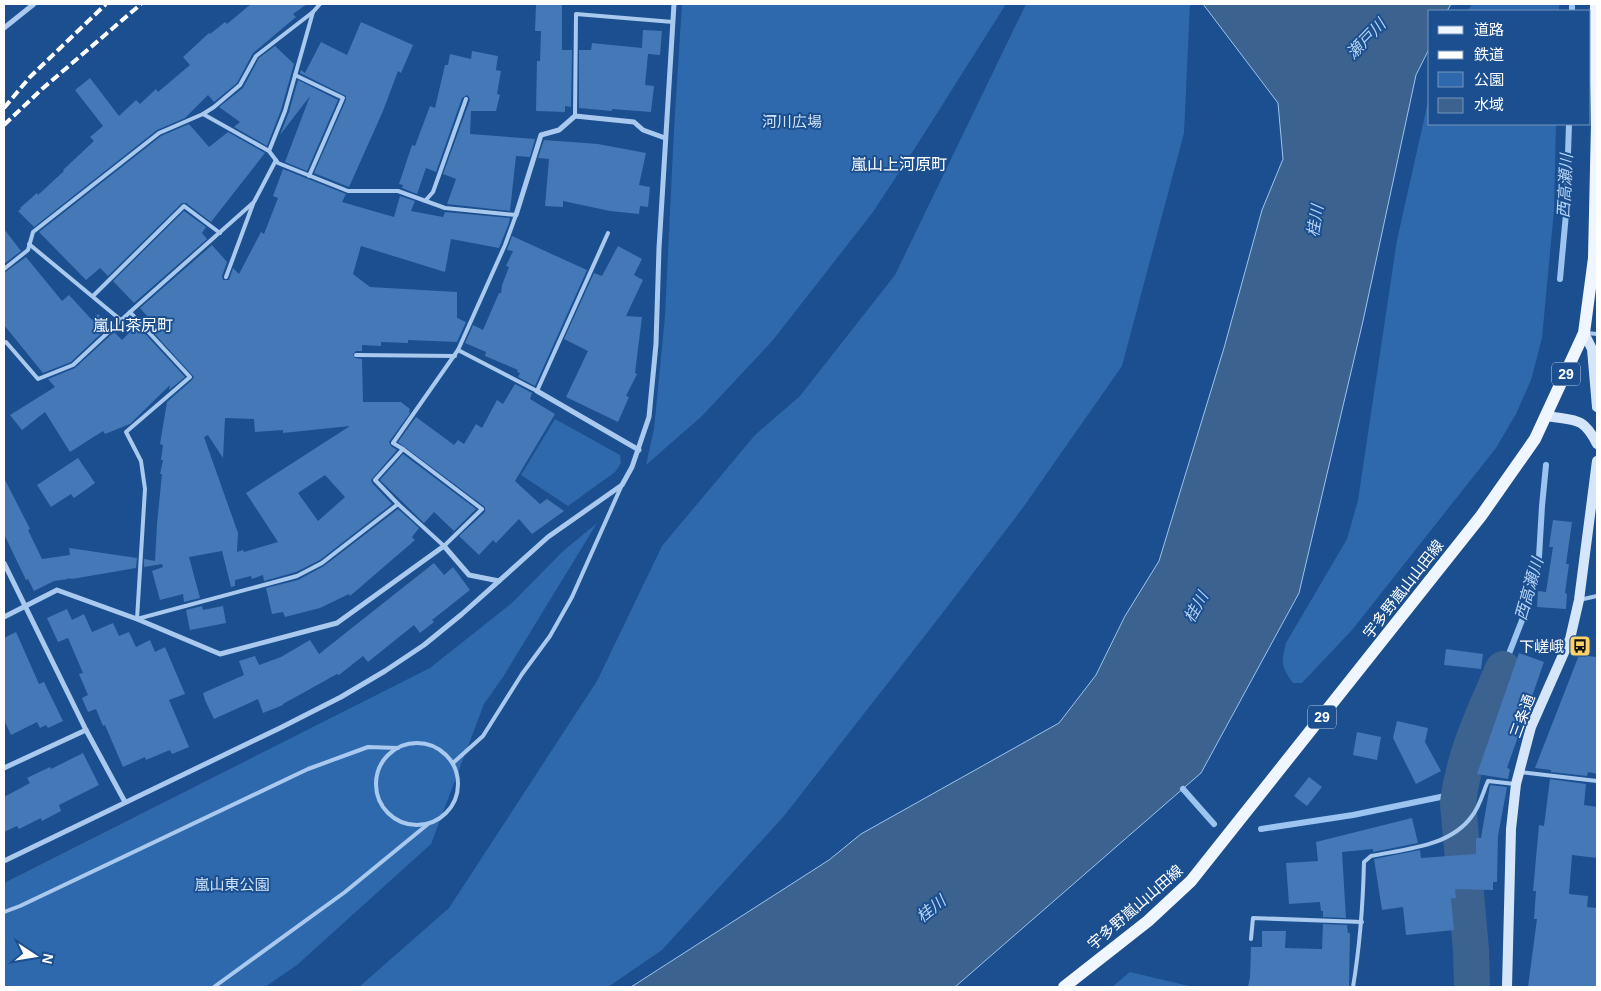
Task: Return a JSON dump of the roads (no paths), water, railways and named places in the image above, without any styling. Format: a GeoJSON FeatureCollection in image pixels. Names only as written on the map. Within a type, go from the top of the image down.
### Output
{"type":"FeatureCollection","features":[{"type":"Feature","properties":{"kind":"main road","name":"宇多野嵐山山田線"},"geometry":{"type":"LineString","coordinates":[[1064,987],[1148,921],[1191,881],[1481,516],[1535,439],[1591,334],[1596,258],[1596,4]]}},
{"type":"Feature","properties":{"kind":"main road"},"geometry":{"type":"LineString","coordinates":[[1591,334],[1597,406]]}},
{"type":"Feature","properties":{"kind":"main road"},"geometry":{"type":"LineString","coordinates":[[1547,416],[1582,422],[1591,432],[1597,444]]}},
{"type":"Feature","properties":{"kind":"main road","name":"三条通"},"geometry":{"type":"LineString","coordinates":[[1507,987],[1511,829],[1516,784],[1531,727],[1570,639],[1579,600],[1597,461]]}},
{"type":"Feature","properties":{"kind":"street"},"geometry":{"type":"LineString","coordinates":[[4,28],[34,4]]}},
{"type":"Feature","properties":{"kind":"street"},"geometry":{"type":"LineString","coordinates":[[4,861],[280,728],[348,693],[385,671],[424,645],[462,614],[548,537],[622,485],[639,450],[649,417],[655,353],[665,138],[674,4]]}},
{"type":"Feature","properties":{"kind":"street"},"geometry":{"type":"LineString","coordinates":[[516,214],[542,135],[559,130],[575,116],[634,122],[643,130],[665,138]]}},
{"type":"Feature","properties":{"kind":"street"},"geometry":{"type":"LineString","coordinates":[[537,391],[639,450]]}},
{"type":"Feature","properties":{"kind":"street"},"geometry":{"type":"LineString","coordinates":[[4,617],[57,590],[137,619],[220,654],[337,623],[444,546],[469,574],[499,580]]}},
{"type":"Feature","properties":{"kind":"street"},"geometry":{"type":"LineString","coordinates":[[4,563],[86,730],[125,802]]}},
{"type":"Feature","properties":{"kind":"street"},"geometry":{"type":"LineString","coordinates":[[4,768],[86,730]]}},
{"type":"Feature","properties":{"kind":"lane"},"geometry":{"type":"LineString","coordinates":[[4,269],[28,250],[33,232],[159,133],[203,114],[214,107],[240,85],[256,56],[313,12],[320,4]]}},
{"type":"Feature","properties":{"kind":"lane"},"geometry":{"type":"LineString","coordinates":[[269,150],[285,111],[313,12]]}},
{"type":"Feature","properties":{"kind":"lane"},"geometry":{"type":"LineString","coordinates":[[575,116],[576,14],[673,22]]}},
{"type":"Feature","properties":{"kind":"lane"},"geometry":{"type":"LineString","coordinates":[[295,75],[343,98],[309,176]]}},
{"type":"Feature","properties":{"kind":"lane"},"geometry":{"type":"LineString","coordinates":[[425,201],[433,192],[466,99]]}},
{"type":"Feature","properties":{"kind":"lane"},"geometry":{"type":"LineString","coordinates":[[203,114],[269,150],[278,163],[348,191],[398,191],[445,208],[516,214],[505,245],[455,356],[393,443],[403,449],[482,509],[444,546],[375,480],[403,449]]}},
{"type":"Feature","properties":{"kind":"lane"},"geometry":{"type":"LineString","coordinates":[[226,277],[254,202],[276,160]]}},
{"type":"Feature","properties":{"kind":"lane"},"geometry":{"type":"LineString","coordinates":[[4,341],[38,379],[73,365],[254,202]]}},
{"type":"Feature","properties":{"kind":"lane"},"geometry":{"type":"LineString","coordinates":[[92,296],[184,206],[220,233]]}},
{"type":"Feature","properties":{"kind":"lane"},"geometry":{"type":"LineString","coordinates":[[458,350],[537,391],[608,233]]}},
{"type":"Feature","properties":{"kind":"lane"},"geometry":{"type":"LineString","coordinates":[[29,244],[122,321]]}},
{"type":"Feature","properties":{"kind":"lane"},"geometry":{"type":"LineString","coordinates":[[130,312],[190,377],[126,432],[141,461],[145,489],[137,619],[297,576],[322,563],[398,504]]}},
{"type":"Feature","properties":{"kind":"lane"},"geometry":{"type":"LineString","coordinates":[[356,355],[455,356]]}},
{"type":"Feature","properties":{"kind":"lane"},"geometry":{"type":"LineString","coordinates":[[453,763],[483,736],[522,674],[550,636],[572,597],[622,485]]}},
{"type":"Feature","properties":{"kind":"lane"},"geometry":{"type":"LineString","coordinates":[[1579,600],[1597,596]]}},
{"type":"Feature","properties":{"kind":"lane"},"geometry":{"type":"LineString","coordinates":[[214,987],[346,892],[428,824],[440,818],[449,810],[456,800],[458,787],[458,775],[453,763],[445,753],[434,747],[422,743],[410,743],[389,754],[382,764],[376,787],[385,809],[394,818],[416,825],[428,824]]}},
{"type":"Feature","properties":{"kind":"lane"},"geometry":{"type":"LineString","coordinates":[[4,912],[308,770],[368,747],[398,748]]}},
{"type":"Feature","properties":{"kind":"lane"},"geometry":{"type":"LineString","coordinates":[[1520,772],[1597,781]]}},
{"type":"Feature","properties":{"kind":"lane"},"geometry":{"type":"LineString","coordinates":[[1353,987],[1360,949],[1364,862],[1371,856],[1437,842],[1455,832],[1474,814],[1488,781],[1516,784]]}},
{"type":"Feature","properties":{"kind":"lane"},"geometry":{"type":"LineString","coordinates":[[1251,939],[1253,918],[1362,922]]}},
{"type":"Feature","properties":{"kind":"water"},"geometry":{"type":"Polygon","coordinates":[[[1203,4],[1451,4],[1448,10],[1428,10],[1428,51],[1416,75],[1363,321],[1299,593],[1201,773],[955,987],[631,987],[829,860],[861,834],[1059,723],[1096,675],[1125,616],[1159,561],[1224,348],[1262,210],[1283,159],[1278,103],[1203,4]]]}},
{"type":"Feature","properties":{"kind":"waterway","name":"西高瀬川"},"geometry":{"type":"LineString","coordinates":[[1572,4],[1572,10]]}},
{"type":"Feature","properties":{"kind":"waterway","name":"西高瀬川"},"geometry":{"type":"LineString","coordinates":[[1560,279],[1566,214],[1569,125]]}},
{"type":"Feature","properties":{"kind":"waterway","name":"西高瀬川"},"geometry":{"type":"LineString","coordinates":[[1503,669],[1534,585],[1539,557],[1546,465]]}},
{"type":"Feature","properties":{"kind":"waterway","name":"西高瀬川"},"geometry":{"type":"LineString","coordinates":[[1472,987],[1471,950],[1458,803],[1470,750],[1503,669]]}},
{"type":"Feature","properties":{"kind":"waterway","name":"西高瀬川"},"geometry":{"type":"LineString","coordinates":[[1183,789],[1214,824]]}},
{"type":"Feature","properties":{"kind":"waterway","name":"西高瀬川"},"geometry":{"type":"LineString","coordinates":[[1261,829],[1353,815],[1460,793]]}},
{"type":"Feature","properties":{"kind":"railway"},"geometry":{"type":"LineString","coordinates":[[4,108],[30,77],[106,4]]}},
{"type":"Feature","properties":{"kind":"railway"},"geometry":{"type":"LineString","coordinates":[[4,125],[42,89],[141,4]]}},
{"type":"Feature","properties":{"kind":"place","name":"下嵯峨"},"geometry":{"type":"Point","coordinates":[1580,646]}},
{"type":"Feature","properties":{"kind":"district","name":"嵐山上河原町"},"geometry":{"type":"Point","coordinates":[899,164]}},
{"type":"Feature","properties":{"kind":"district","name":"嵐山茶尻町"},"geometry":{"type":"Point","coordinates":[133,325]}},
{"type":"Feature","properties":{"kind":"water label","name":"瀬戸川"},"geometry":{"type":"Point","coordinates":[1366,39]}},
{"type":"Feature","properties":{"kind":"water label","name":"桂川"},"geometry":{"type":"Point","coordinates":[1315,221]}},
{"type":"Feature","properties":{"kind":"water label","name":"桂川"},"geometry":{"type":"Point","coordinates":[1196,607]}},
{"type":"Feature","properties":{"kind":"water label","name":"桂川"},"geometry":{"type":"Point","coordinates":[931,909]}},
{"type":"Feature","properties":{"kind":"park label","name":"河川広場"},"geometry":{"type":"Point","coordinates":[792,121]}},
{"type":"Feature","properties":{"kind":"park label","name":"嵐山東公園"},"geometry":{"type":"Point","coordinates":[232,884]}}]}
